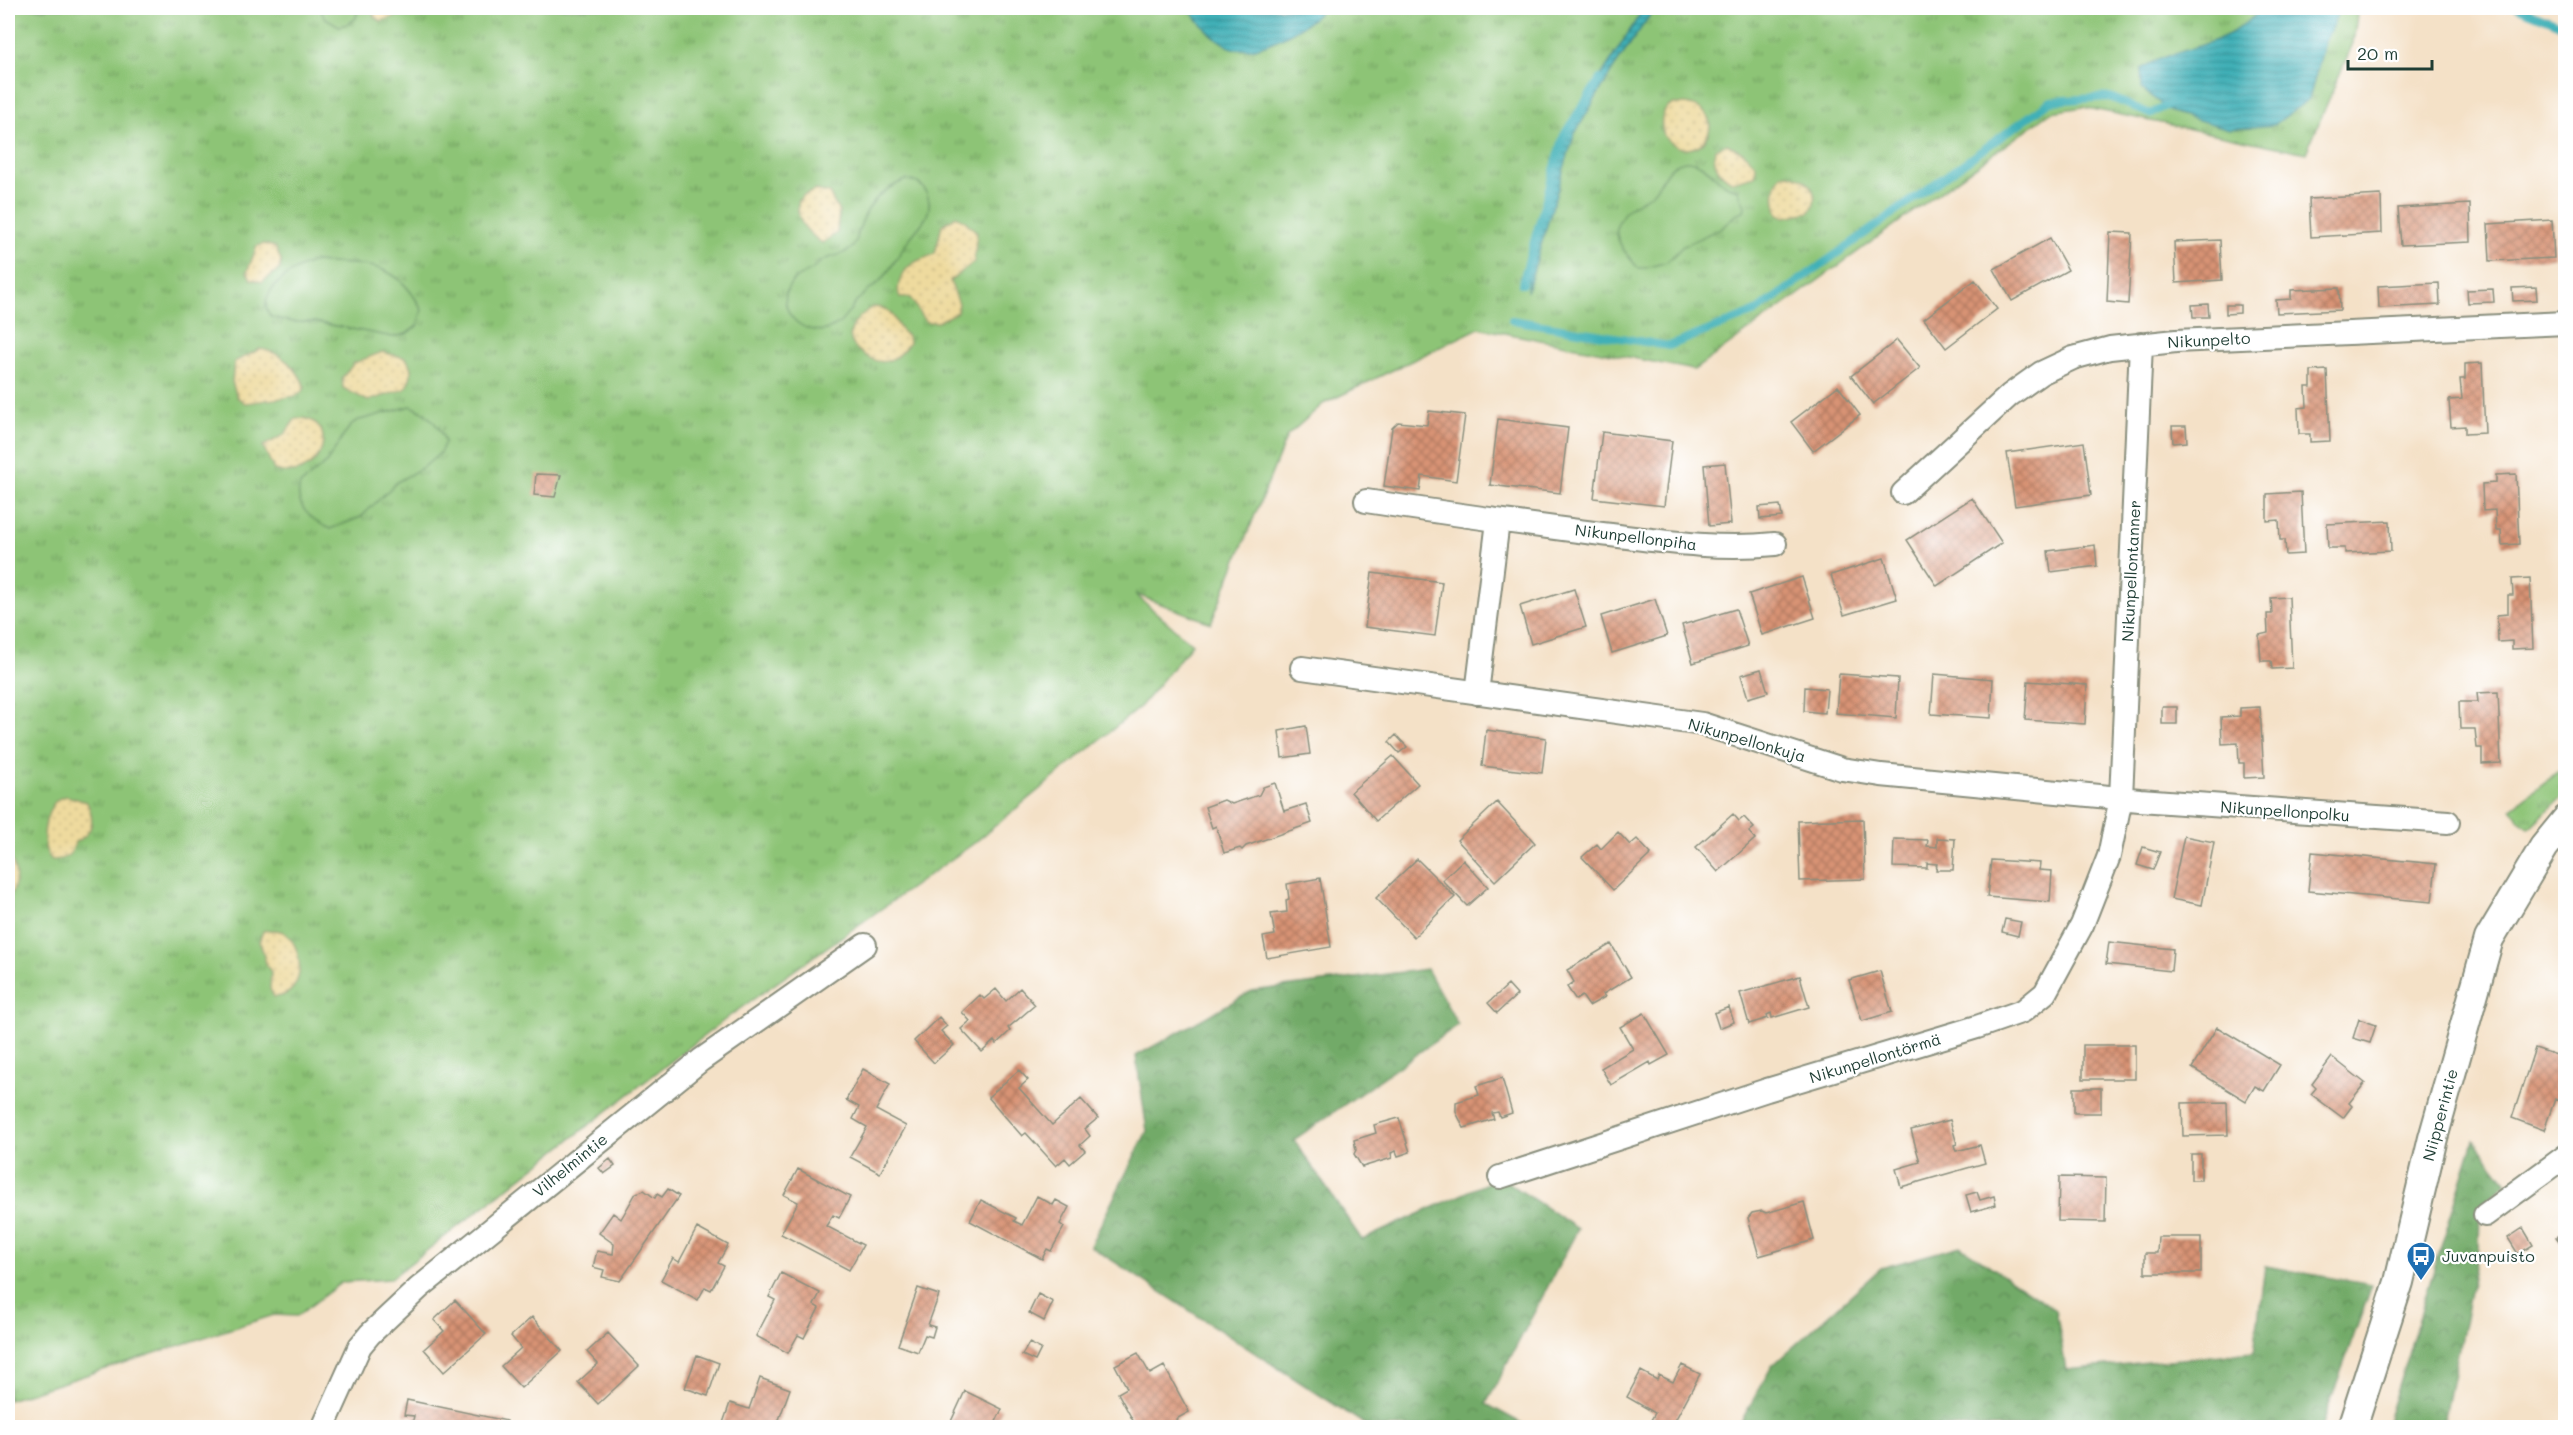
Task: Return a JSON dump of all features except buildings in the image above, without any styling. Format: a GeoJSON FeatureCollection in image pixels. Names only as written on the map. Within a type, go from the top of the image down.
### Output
{"type":"FeatureCollection","features":[{"type":"Feature","properties":{"kind":"street","name":"Nikunpelto"},"geometry":{"type":"LineString","coordinates":[[1903,493],[2010,395],[2041,373],[2073,358],[2110,348],[2176,341],[2565,323]]}},
{"type":"Feature","properties":{"kind":"street","name":"Nikunpellontanner"},"geometry":{"type":"LineString","coordinates":[[2121,798],[2141,344]]}},
{"type":"Feature","properties":{"kind":"street","name":"Nikunpellonpiha"},"geometry":{"type":"LineString","coordinates":[[1366,501],[1498,521],[1690,544],[1750,547],[1775,544]]}},
{"type":"Feature","properties":{"kind":"street"},"geometry":{"type":"LineString","coordinates":[[1477,693],[1498,521]]}},
{"type":"Feature","properties":{"kind":"street","name":"Nikunpellonkuja"},"geometry":{"type":"LineString","coordinates":[[1302,668],[1702,724],[1842,769],[1881,775],[2121,798]]}},
{"type":"Feature","properties":{"kind":"street","name":"Nikunpellonpolku"},"geometry":{"type":"LineString","coordinates":[[2121,798],[2448,822]]}},
{"type":"Feature","properties":{"kind":"street","name":"Nikunpellontörmä"},"geometry":{"type":"LineString","coordinates":[[1500,1176],[1756,1094],[1977,1028],[2024,1011],[2045,993],[2082,925],[2109,856],[2121,798]]}},
{"type":"Feature","properties":{"kind":"street","name":"Niipperintie"},"geometry":{"type":"LineString","coordinates":[[2352,1428],[2399,1282],[2433,1138],[2490,939],[2544,847],[2565,820]]}},
{"type":"Feature","properties":{"kind":"street","name":"Vilhelmintie"},"geometry":{"type":"LineString","coordinates":[[323,1428],[360,1346],[419,1288],[701,1060],[865,945]]}},
{"type":"Feature","properties":{"kind":"street"},"geometry":{"type":"LineString","coordinates":[[2485,1215],[2565,1156]]}},
{"type":"Feature","properties":{"kind":"green space"},"geometry":{"type":"Polygon","coordinates":[[[8,8],[2358,8],[2353,43],[2306,153],[2083,107],[2051,112],[1694,370],[1479,328],[1323,404],[1287,436],[1211,623],[1135,594],[1192,644],[1141,706],[973,844],[731,1015],[390,1279],[342,1282],[297,1316],[274,1315],[8,1400],[8,8]]]}},
{"type":"Feature","properties":{"kind":"green space"},"geometry":{"type":"Polygon","coordinates":[[[320,8],[358,8],[356,18],[348,24],[339,26],[324,17],[320,8]]]}},
{"type":"Feature","properties":{"kind":"green space"},"geometry":{"type":"Polygon","coordinates":[[[1685,161],[1700,165],[1724,184],[1738,190],[1745,206],[1744,211],[1736,214],[1723,227],[1683,246],[1667,262],[1638,268],[1626,254],[1618,239],[1618,224],[1629,208],[1652,193],[1673,166],[1685,161]]]}},
{"type":"Feature","properties":{"kind":"green space"},"geometry":{"type":"Polygon","coordinates":[[[906,180],[924,188],[929,209],[923,222],[885,275],[861,297],[838,325],[824,330],[815,330],[797,322],[787,307],[786,298],[790,284],[823,260],[852,248],[863,218],[872,204],[883,192],[906,180]]]}},
{"type":"Feature","properties":{"kind":"green space"},"geometry":{"type":"Polygon","coordinates":[[[315,262],[364,265],[389,273],[401,281],[412,293],[422,310],[417,326],[406,334],[393,337],[315,322],[293,322],[271,317],[267,308],[267,299],[271,290],[287,275],[315,262]]]}},
{"type":"Feature","properties":{"kind":"green space"},"geometry":{"type":"Polygon","coordinates":[[[411,406],[432,420],[440,430],[445,442],[440,453],[425,466],[397,482],[361,517],[330,529],[311,517],[299,500],[300,485],[326,463],[348,429],[356,421],[411,406]]]}},
{"type":"Feature","properties":{"kind":"green space"},"geometry":{"type":"Polygon","coordinates":[[[2565,766],[2565,793],[2529,828],[2519,821],[2512,808],[2565,766]]]}},
{"type":"Feature","properties":{"kind":"green space"},"geometry":{"type":"Polygon","coordinates":[[[1427,969],[1458,1025],[1294,1140],[1362,1240],[1500,1177],[1578,1229],[1486,1404],[1530,1428],[1369,1427],[1090,1246],[1147,1131],[1136,1056],[1252,991],[1427,969]]]}},
{"type":"Feature","properties":{"kind":"green space"},"geometry":{"type":"Polygon","coordinates":[[[2474,1140],[2507,1183],[2480,1206],[2479,1248],[2443,1427],[2385,1428],[2474,1140]]]}},
{"type":"Feature","properties":{"kind":"green space"},"geometry":{"type":"Polygon","coordinates":[[[1960,1246],[2056,1310],[2066,1370],[2254,1352],[2265,1266],[2372,1285],[2321,1427],[1738,1427],[1772,1366],[1881,1268],[1960,1246]]]}},
{"type":"Feature","properties":{"kind":"sand"},"geometry":{"type":"Polygon","coordinates":[[[372,8],[403,8],[397,16],[381,21],[374,17],[372,8]]]}},
{"type":"Feature","properties":{"kind":"sand"},"geometry":{"type":"Polygon","coordinates":[[[1673,104],[1693,106],[1705,113],[1710,124],[1708,135],[1701,144],[1691,149],[1678,147],[1664,136],[1663,114],[1673,104]]]}},
{"type":"Feature","properties":{"kind":"sand"},"geometry":{"type":"Polygon","coordinates":[[[1727,144],[1743,152],[1756,165],[1755,176],[1733,182],[1724,176],[1716,164],[1714,154],[1715,149],[1727,144]]]}},
{"type":"Feature","properties":{"kind":"sand"},"geometry":{"type":"Polygon","coordinates":[[[1789,174],[1802,179],[1814,192],[1810,212],[1785,217],[1778,214],[1774,199],[1776,184],[1781,175],[1789,174]]]}},
{"type":"Feature","properties":{"kind":"sand"},"geometry":{"type":"Polygon","coordinates":[[[816,190],[829,193],[839,212],[837,233],[822,243],[807,230],[798,214],[799,200],[816,190]]]}},
{"type":"Feature","properties":{"kind":"sand"},"geometry":{"type":"Polygon","coordinates":[[[956,216],[977,232],[974,262],[950,281],[959,304],[957,312],[938,322],[926,322],[910,298],[900,298],[899,282],[908,267],[935,253],[942,225],[956,216]]]}},
{"type":"Feature","properties":{"kind":"sand"},"geometry":{"type":"Polygon","coordinates":[[[264,244],[275,247],[281,260],[280,269],[262,282],[251,279],[247,272],[257,246],[264,244]]]}},
{"type":"Feature","properties":{"kind":"sand"},"geometry":{"type":"Polygon","coordinates":[[[872,307],[891,313],[902,332],[908,337],[909,343],[904,350],[888,361],[876,361],[863,354],[856,348],[850,336],[854,323],[872,307]]]}},
{"type":"Feature","properties":{"kind":"sand"},"geometry":{"type":"Polygon","coordinates":[[[260,349],[275,353],[288,362],[298,374],[305,388],[298,395],[245,403],[237,397],[232,382],[234,362],[260,349]]]}},
{"type":"Feature","properties":{"kind":"sand"},"geometry":{"type":"Polygon","coordinates":[[[382,352],[406,358],[411,373],[405,389],[368,401],[343,388],[342,378],[354,363],[382,352]]]}},
{"type":"Feature","properties":{"kind":"sand"},"geometry":{"type":"Polygon","coordinates":[[[296,418],[311,420],[319,427],[323,437],[321,449],[315,460],[305,468],[291,472],[274,470],[263,446],[284,435],[296,418]]]}},
{"type":"Feature","properties":{"kind":"sand"},"geometry":{"type":"Polygon","coordinates":[[[67,796],[87,802],[92,820],[91,826],[86,835],[75,842],[68,856],[52,860],[45,847],[46,820],[53,804],[58,799],[67,796]]]}},
{"type":"Feature","properties":{"kind":"sand"},"geometry":{"type":"Polygon","coordinates":[[[8,852],[16,882],[8,899],[8,852]]]}},
{"type":"Feature","properties":{"kind":"sand"},"geometry":{"type":"Polygon","coordinates":[[[272,930],[286,934],[297,951],[299,961],[297,982],[292,990],[274,997],[270,989],[271,972],[259,942],[263,931],[272,930]]]}},
{"type":"Feature","properties":{"kind":"water"},"geometry":{"type":"Polygon","coordinates":[[[1187,8],[1323,8],[1307,23],[1284,37],[1259,47],[1235,49],[1215,38],[1187,8]]]}},
{"type":"Feature","properties":{"kind":"water"},"geometry":{"type":"Polygon","coordinates":[[[1644,8],[1655,8],[1613,69],[1574,135],[1527,292],[1528,274],[1562,145],[1599,79],[1644,8]]]}},
{"type":"Feature","properties":{"kind":"water"},"geometry":{"type":"Polygon","coordinates":[[[2265,8],[2341,8],[2326,39],[2309,99],[2274,125],[2229,129],[2171,112],[2142,89],[2141,69],[2161,58],[2227,35],[2265,8]]]}},
{"type":"Feature","properties":{"kind":"waterway"},"geometry":{"type":"LineString","coordinates":[[2518,8],[2566,27]]}},
{"type":"Feature","properties":{"kind":"waterway"},"geometry":{"type":"LineString","coordinates":[[1522,284],[1564,135],[1600,79]]}},
{"type":"Feature","properties":{"kind":"waterway"},"geometry":{"type":"LineString","coordinates":[[1512,320],[1669,346],[1755,312],[2051,101],[2110,97],[2150,114],[2176,101]]}},
{"type":"Feature","properties":{"kind":"place","name":"Juvanpuisto"},"geometry":{"type":"Point","coordinates":[2421,1282]}}]}
